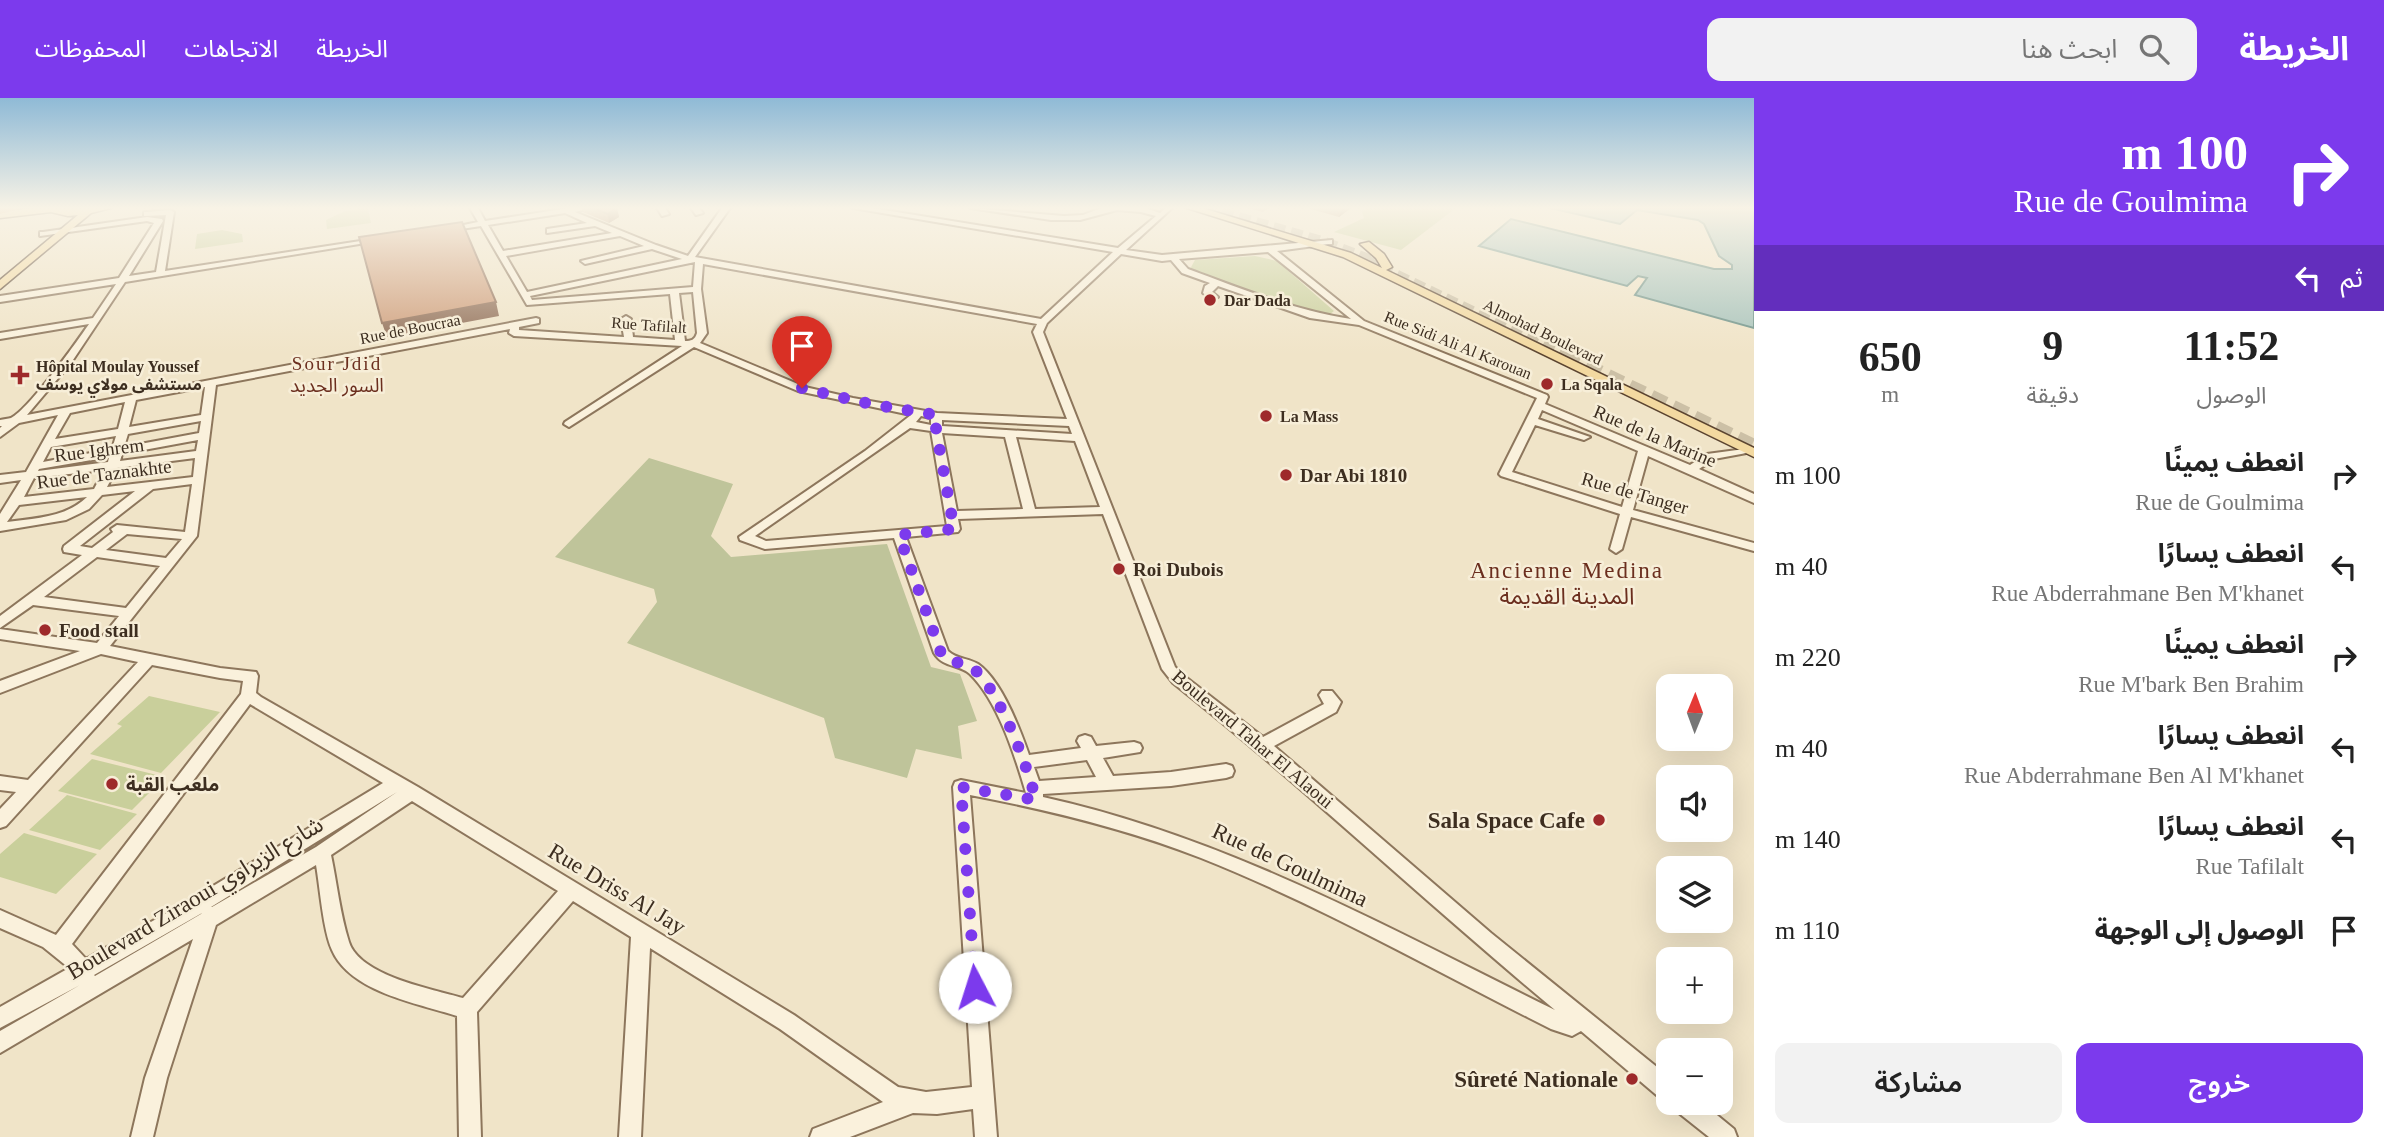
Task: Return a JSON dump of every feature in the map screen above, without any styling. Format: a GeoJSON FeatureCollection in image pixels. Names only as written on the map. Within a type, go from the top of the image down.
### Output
{"type":"FeatureCollection","features":[{"type":"Feature","properties":{"kind":"main road"},"geometry":{"type":"LineString","coordinates":[[0,286],[6,276],[30,256]]}},
{"type":"Feature","properties":{"kind":"main road","name":"Almohad Boulevard"},"geometry":{"type":"LineString","coordinates":[[1350,256],[1543,346]]}},
{"type":"Feature","properties":{"kind":"main road","name":"Almohad Boulevard"},"geometry":{"type":"LineString","coordinates":[[1359,256],[1387,267],[1752,449]]}},
{"type":"Feature","properties":{"kind":"main road"},"geometry":{"type":"LineString","coordinates":[[1380,256],[1387,267]]}},
{"type":"Feature","properties":{"kind":"street"},"geometry":{"type":"LineString","coordinates":[[0,435],[49,384],[97,320],[137,256]]}},
{"type":"Feature","properties":{"kind":"street"},"geometry":{"type":"LineString","coordinates":[[160,274],[163,256]]}},
{"type":"Feature","properties":{"kind":"street"},"geometry":{"type":"LineString","coordinates":[[0,299],[272,256]]}},
{"type":"Feature","properties":{"kind":"street"},"geometry":{"type":"LineString","coordinates":[[501,256],[544,333]]}},
{"type":"Feature","properties":{"kind":"street"},"geometry":{"type":"LineString","coordinates":[[581,256],[596,279]]}},
{"type":"Feature","properties":{"kind":"street"},"geometry":{"type":"LineString","coordinates":[[585,261],[607,256]]}},
{"type":"Feature","properties":{"kind":"street"},"geometry":{"type":"LineString","coordinates":[[683,256],[1043,322],[1115,256]]}},
{"type":"Feature","properties":{"kind":"street"},"geometry":{"type":"LineString","coordinates":[[569,424],[694,344],[702,333],[694,260],[696,256]]}},
{"type":"Feature","properties":{"kind":"street"},"geometry":{"type":"LineString","coordinates":[[1157,256],[1190,256]]}},
{"type":"Feature","properties":{"kind":"street"},"geometry":{"type":"LineString","coordinates":[[1279,256],[1361,323]]}},
{"type":"Feature","properties":{"kind":"street"},"geometry":{"type":"LineString","coordinates":[[1174,258],[1180,268],[1217,283],[1313,316],[1361,323]]}},
{"type":"Feature","properties":{"kind":"street"},"geometry":{"type":"LineString","coordinates":[[527,299],[596,279],[694,260]]}},
{"type":"Feature","properties":{"kind":"street"},"geometry":{"type":"LineString","coordinates":[[1214,298],[1207,293],[1208,288],[1217,283]]}},
{"type":"Feature","properties":{"kind":"street"},"geometry":{"type":"LineString","coordinates":[[527,299],[697,289]]}},
{"type":"Feature","properties":{"kind":"street"},"geometry":{"type":"LineString","coordinates":[[674,291],[680,343]]}},
{"type":"Feature","properties":{"kind":"street"},"geometry":{"type":"LineString","coordinates":[[626,319],[629,340]]}},
{"type":"Feature","properties":{"kind":"street"},"geometry":{"type":"LineString","coordinates":[[0,336],[97,320]]}},
{"type":"Feature","properties":{"kind":"street","name":"Rue de Boucraa"},"geometry":{"type":"LineString","coordinates":[[0,423],[536,321]]}},
{"type":"Feature","properties":{"kind":"street","name":"Boulevard Tahar El Alaoui"},"geometry":{"type":"LineString","coordinates":[[1043,322],[1039,327],[1039,337],[1109,510],[1169,669],[1178,679],[1262,744],[1484,939],[1656,1081]]}},
{"type":"Feature","properties":{"kind":"street","name":"Rue Sidi Ali Al Karouan"},"geometry":{"type":"LineString","coordinates":[[1361,323],[1542,401]]}},
{"type":"Feature","properties":{"kind":"street","name":"Rue Tafilalt"},"geometry":{"type":"LineString","coordinates":[[515,325],[513,332],[694,344],[802,388],[919,412],[1072,422]]}},
{"type":"Feature","properties":{"kind":"street"},"geometry":{"type":"LineString","coordinates":[[0,687],[100,649],[191,536],[211,383]]}},
{"type":"Feature","properties":{"kind":"street"},"geometry":{"type":"LineString","coordinates":[[0,525],[64,516],[85,506],[98,492],[111,466],[131,398]]}},
{"type":"Feature","properties":{"kind":"street"},"geometry":{"type":"LineString","coordinates":[[1542,401],[1530,420],[1584,437]]}},
{"type":"Feature","properties":{"kind":"street","name":"Rue de la Marine"},"geometry":{"type":"LineString","coordinates":[[1542,401],[1754,499]]}},
{"type":"Feature","properties":{"kind":"street"},"geometry":{"type":"LineString","coordinates":[[0,525],[66,410]]}},
{"type":"Feature","properties":{"kind":"street"},"geometry":{"type":"LineString","coordinates":[[919,412],[908,424],[745,537],[765,545],[954,529],[936,429],[937,415]]}},
{"type":"Feature","properties":{"kind":"street"},"geometry":{"type":"LineString","coordinates":[[47,444],[207,417]]}},
{"type":"Feature","properties":{"kind":"street","name":"Rue de Tanger"},"geometry":{"type":"LineString","coordinates":[[1530,420],[1505,474],[1626,512],[1754,547]]}},
{"type":"Feature","properties":{"kind":"street"},"geometry":{"type":"LineString","coordinates":[[908,424],[936,429],[1079,438]]}},
{"type":"Feature","properties":{"kind":"street"},"geometry":{"type":"LineString","coordinates":[[1010,434],[1030,513]]}},
{"type":"Feature","properties":{"kind":"street"},"geometry":{"type":"LineString","coordinates":[[32,472],[205,435]]}},
{"type":"Feature","properties":{"kind":"street"},"geometry":{"type":"LineString","coordinates":[[1691,470],[1711,456],[1752,449]]}},
{"type":"Feature","properties":{"kind":"street"},"geometry":{"type":"LineString","coordinates":[[1616,549],[1644,450]]}},
{"type":"Feature","properties":{"kind":"street","name":"Rue Ighrem"},"geometry":{"type":"LineString","coordinates":[[0,480],[32,472],[111,466],[202,454]]}},
{"type":"Feature","properties":{"kind":"street","name":"Rue de Taznakhte"},"geometry":{"type":"LineString","coordinates":[[15,502],[198,480]]}},
{"type":"Feature","properties":{"kind":"street"},"geometry":{"type":"LineString","coordinates":[[148,486],[69,547],[72,551],[171,563]]}},
{"type":"Feature","properties":{"kind":"street"},"geometry":{"type":"LineString","coordinates":[[952,515],[1109,510]]}},
{"type":"Feature","properties":{"kind":"street"},"geometry":{"type":"LineString","coordinates":[[95,527],[191,536]]}},
{"type":"Feature","properties":{"kind":"street"},"geometry":{"type":"LineString","coordinates":[[0,623],[124,530]]}},
{"type":"Feature","properties":{"kind":"street"},"geometry":{"type":"LineString","coordinates":[[899,535],[941,653],[949,660],[969,666],[977,673],[1008,723],[1035,794],[1108,783],[1171,779],[1226,771]]}},
{"type":"Feature","properties":{"kind":"street"},"geometry":{"type":"LineString","coordinates":[[31,600],[130,613]]}},
{"type":"Feature","properties":{"kind":"street"},"geometry":{"type":"LineString","coordinates":[[0,635],[100,649],[220,673],[251,676],[248,695],[59,946]]}},
{"type":"Feature","properties":{"kind":"street"},"geometry":{"type":"LineString","coordinates":[[0,821],[148,660]]}},
{"type":"Feature","properties":{"kind":"street","name":"Rue Driss Al Jay"},"geometry":{"type":"LineString","coordinates":[[248,695],[787,1022],[891,1095],[910,1102],[930,1104],[984,1096]]}},
{"type":"Feature","properties":{"kind":"street"},"geometry":{"type":"LineString","coordinates":[[1262,744],[1331,708],[1333,702],[1327,695]]}},
{"type":"Feature","properties":{"kind":"street"},"geometry":{"type":"LineString","coordinates":[[1024,762],[1089,748],[1134,748]]}},
{"type":"Feature","properties":{"kind":"street"},"geometry":{"type":"LineString","coordinates":[[1089,748],[1108,783]]}},
{"type":"Feature","properties":{"kind":"street"},"geometry":{"type":"LineString","coordinates":[[0,783],[32,787]]}},
{"type":"Feature","properties":{"kind":"street","name":"Rue de Goulmima"},"geometry":{"type":"LineString","coordinates":[[984,1096],[961,787],[1035,794],[1207,853],[1270,880],[1558,1023],[1572,1026],[1578,1017]]}},
{"type":"Feature","properties":{"kind":"street","name":"Boulevard Ziraoui شارع الزيراوي"},"geometry":{"type":"LineString","coordinates":[[209,910],[322,852],[404,788]]}},
{"type":"Feature","properties":{"kind":"street","name":"Boulevard Ziraoui شارع الزيراوي"},"geometry":{"type":"LineString","coordinates":[[0,1043],[87,981],[209,910],[404,788]]}},
{"type":"Feature","properties":{"kind":"street"},"geometry":{"type":"LineString","coordinates":[[322,852],[340,947],[352,965],[380,982],[467,1009]]}},
{"type":"Feature","properties":{"kind":"street"},"geometry":{"type":"LineString","coordinates":[[470,1137],[467,1009],[571,890]]}},
{"type":"Feature","properties":{"kind":"street"},"geometry":{"type":"LineString","coordinates":[[142,1137],[156,1078],[209,910]]}},
{"type":"Feature","properties":{"kind":"street"},"geometry":{"type":"LineString","coordinates":[[0,919],[59,946],[87,981]]}},
{"type":"Feature","properties":{"kind":"street"},"geometry":{"type":"LineString","coordinates":[[630,1137],[641,932]]}},
{"type":"Feature","properties":{"kind":"street","name":"Boulevard Ziraoui شارع الزيراوي"},"geometry":{"type":"LineString","coordinates":[[0,1018],[87,981]]}},
{"type":"Feature","properties":{"kind":"street"},"geometry":{"type":"LineString","coordinates":[[984,1096],[986,1137]]}},
{"type":"Feature","properties":{"kind":"street"},"geometry":{"type":"LineString","coordinates":[[821,1137],[910,1102]]}},
{"type":"Feature","properties":{"kind":"street"},"geometry":{"type":"LineString","coordinates":[[1699,1115],[1726,1137]]}},
{"type":"Feature","properties":{"kind":"green space"},"geometry":{"type":"Polygon","coordinates":[[[1257,256],[1277,261],[1334,311],[1330,314],[1310,314],[1195,273],[1190,269],[1195,260],[1257,256]]]}},
{"type":"Feature","properties":{"kind":"green space"},"geometry":{"type":"Polygon","coordinates":[[[649,458],[733,484],[711,536],[731,557],[887,544],[931,667],[960,674],[977,721],[958,726],[962,759],[916,749],[907,778],[835,758],[824,718],[627,643],[657,602],[654,589],[555,557],[649,458]]]}},
{"type":"Feature","properties":{"kind":"green space"},"geometry":{"type":"Polygon","coordinates":[[[149,696],[220,712],[161,773],[90,754],[122,726],[117,724],[149,696]]]}},
{"type":"Feature","properties":{"kind":"green space","name":"ملعب القبة"},"geometry":{"type":"Polygon","coordinates":[[[92,759],[165,777],[132,810],[58,791],[92,759]]]}},
{"type":"Feature","properties":{"kind":"green space"},"geometry":{"type":"Polygon","coordinates":[[[67,795],[137,814],[100,850],[29,830],[67,795]]]}},
{"type":"Feature","properties":{"kind":"green space"},"geometry":{"type":"Polygon","coordinates":[[[24,833],[97,854],[56,894],[0,877],[0,854],[24,833]]]}},
{"type":"Feature","properties":{"kind":"water"},"geometry":{"type":"Polygon","coordinates":[[[1518,256],[1663,256],[1714,269],[1732,269],[1732,265],[1720,256],[1754,256],[1754,328],[1635,295],[1647,278],[1638,276],[1627,286],[1518,256]]]}},
{"type":"Feature","properties":{"kind":"building"},"geometry":{"type":"Polygon","coordinates":[[[364,256],[477,256],[496,302],[382,323],[364,256]]]}},
{"type":"Feature","properties":{"kind":"tunnel"},"geometry":{"type":"LineString","coordinates":[[1360,256],[1377,263]]}},
{"type":"Feature","properties":{"kind":"tunnel"},"geometry":{"type":"LineString","coordinates":[[1364,260],[1568,358]]}},
{"type":"Feature","properties":{"kind":"tunnel"},"geometry":{"type":"LineString","coordinates":[[1564,356],[1754,447]]}},
{"type":"Feature","properties":{"kind":"place","name":"Dar Dada"},"geometry":{"type":"Point","coordinates":[1210,300]}},
{"type":"Feature","properties":{"kind":"place","name":"Hôpital Moulay Youssef مستشفى مولاي يوسف"},"geometry":{"type":"Point","coordinates":[20,375]}},
{"type":"Feature","properties":{"kind":"place","name":"La Sqala"},"geometry":{"type":"Point","coordinates":[1547,384]}},
{"type":"Feature","properties":{"kind":"place","name":"La Mass"},"geometry":{"type":"Point","coordinates":[1266,416]}},
{"type":"Feature","properties":{"kind":"place","name":"Dar Abi 1810"},"geometry":{"type":"Point","coordinates":[1286,475]}},
{"type":"Feature","properties":{"kind":"place","name":"Roi Dubois"},"geometry":{"type":"Point","coordinates":[1119,569]}},
{"type":"Feature","properties":{"kind":"place","name":"Food stall"},"geometry":{"type":"Point","coordinates":[45,630]}},
{"type":"Feature","properties":{"kind":"place","name":"ملعب القبة"},"geometry":{"type":"Point","coordinates":[112,784]}},
{"type":"Feature","properties":{"kind":"place","name":"Sala Space Cafe"},"geometry":{"type":"Point","coordinates":[1599,820]}},
{"type":"Feature","properties":{"kind":"place","name":"Sûreté Nationale"},"geometry":{"type":"Point","coordinates":[1632,1079]}},
{"type":"Feature","properties":{"kind":"district","name":"Sour Jdid السور الجديد"},"geometry":{"type":"Point","coordinates":[337,374]}},
{"type":"Feature","properties":{"kind":"district","name":"Ancienne Medina المدينة القديمة"},"geometry":{"type":"Point","coordinates":[1567,583]}},
{"type":"Feature","properties":{"kind":"route"},"geometry":{"type":"LineString","coordinates":[[802,388],[870,404],[937,415],[936,429],[954,529],[899,535],[941,653],[949,660],[973,669],[990,691],[1008,723],[1036,800],[961,787],[975,987]]}}]}
